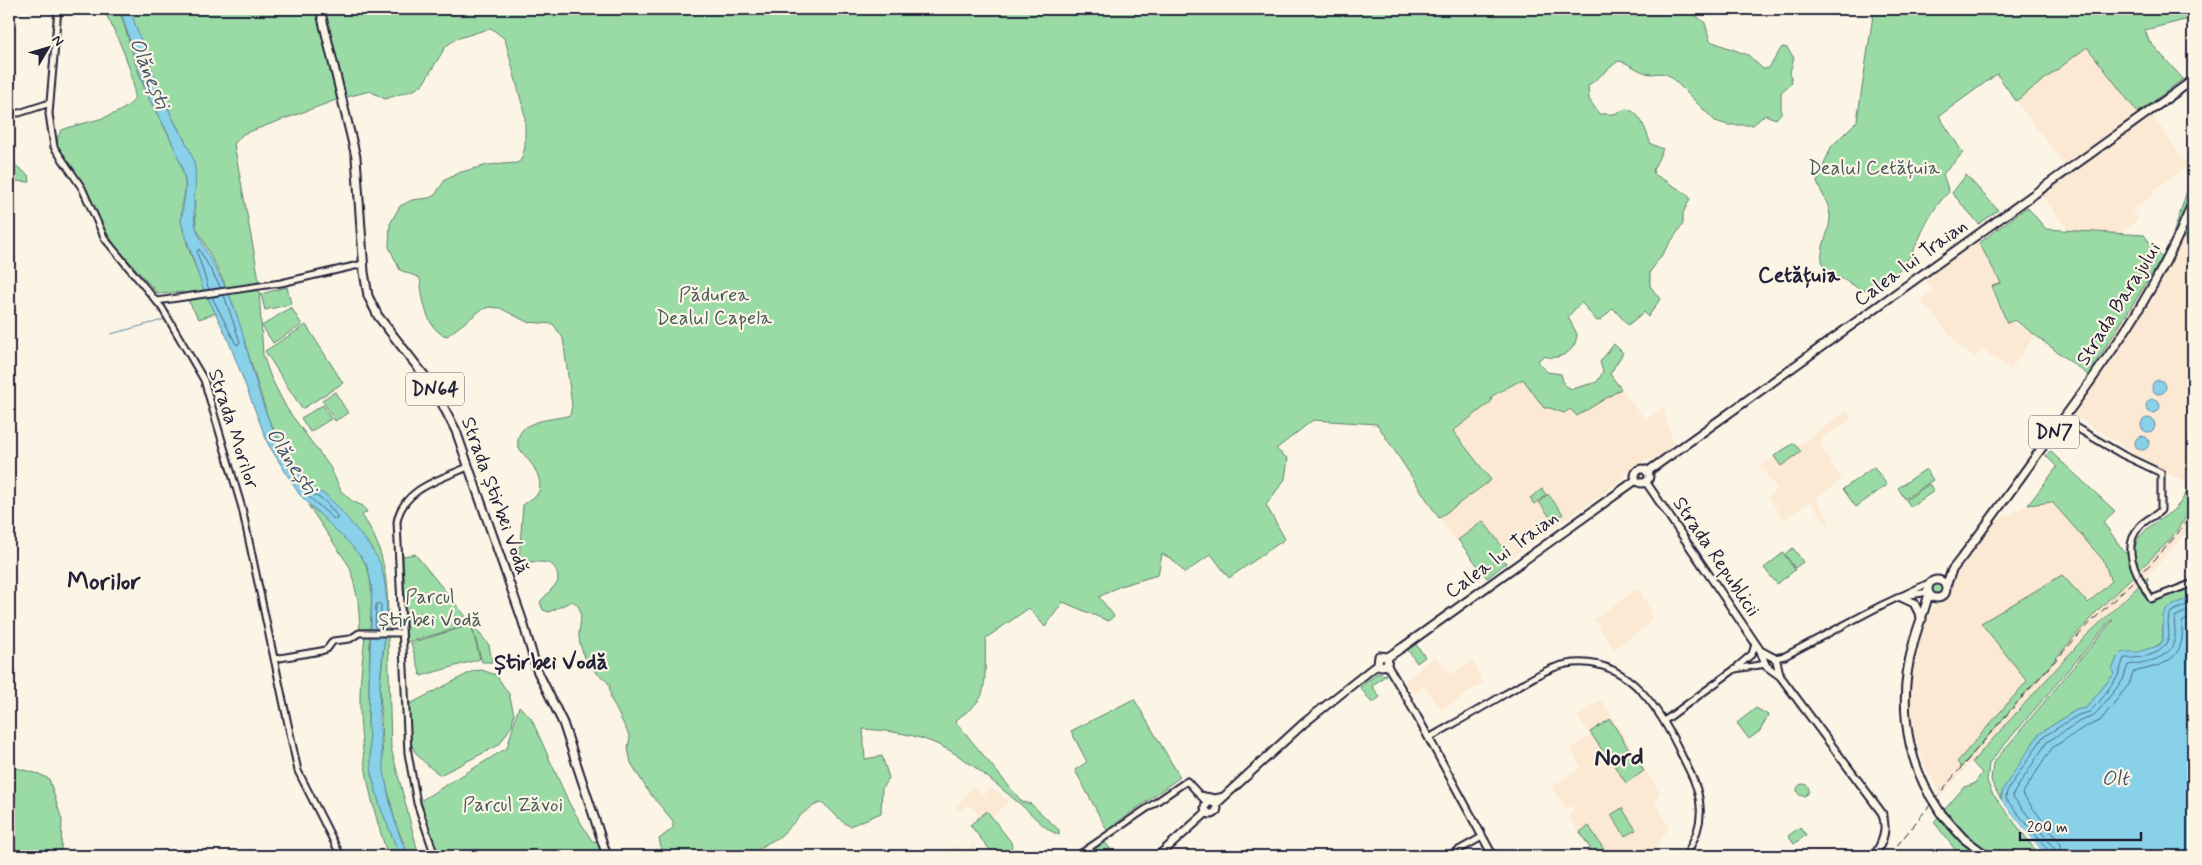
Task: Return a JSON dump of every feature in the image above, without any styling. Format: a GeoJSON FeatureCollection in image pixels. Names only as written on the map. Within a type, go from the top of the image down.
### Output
{"type":"FeatureCollection","features":[{"type":"Feature","properties":{"kind":"main road","name":"Strada Știrbei Vodă"},"geometry":{"type":"LineString","coordinates":[[320,9],[356,157],[366,289],[374,311],[438,394],[456,431],[522,619],[537,670],[563,723],[608,856]]}},
{"type":"Feature","properties":{"kind":"main road","name":"Calea lui Traian"},"geometry":{"type":"LineString","coordinates":[[1158,856],[1207,812],[1212,814],[1216,812],[1216,804],[1224,796],[1308,720],[1378,664],[1379,656],[1388,657],[1636,480],[1635,475],[1639,470],[1647,472],[2193,80]]}},
{"type":"Feature","properties":{"kind":"main road","name":"Strada Barajului"},"geometry":{"type":"LineString","coordinates":[[1946,586],[1952,570],[2063,420],[2151,290],[2178,237],[2193,201]]}},
{"type":"Feature","properties":{"kind":"main road"},"geometry":{"type":"LineString","coordinates":[[1636,480],[1639,483],[1646,482],[1648,478],[1647,472]]}},
{"type":"Feature","properties":{"kind":"main road","name":"Strada Republicii"},"geometry":{"type":"LineString","coordinates":[[1646,482],[1760,650],[1772,663],[1877,804],[1884,817],[1885,828],[1874,856]]}},
{"type":"Feature","properties":{"kind":"main road","name":"Strada Barajului"},"geometry":{"type":"LineString","coordinates":[[1935,580],[1952,570]]}},
{"type":"Feature","properties":{"kind":"main road"},"geometry":{"type":"LineString","coordinates":[[1946,586],[1943,581],[1935,580],[1929,586],[1923,616],[1908,666],[1905,712],[1911,752],[1929,794],[1940,812],[1963,838],[1987,856]]}},
{"type":"Feature","properties":{"kind":"main road","name":"DN7"},"geometry":{"type":"LineString","coordinates":[[1923,616],[1946,594],[1946,586]]}},
{"type":"Feature","properties":{"kind":"main road"},"geometry":{"type":"LineString","coordinates":[[1928,593],[1935,599],[1940,598]]}},
{"type":"Feature","properties":{"kind":"main road"},"geometry":{"type":"LineString","coordinates":[[1897,599],[1914,603],[1923,616]]}},
{"type":"Feature","properties":{"kind":"main road"},"geometry":{"type":"LineString","coordinates":[[1388,657],[1387,665],[1430,738],[1493,856]]}},
{"type":"Feature","properties":{"kind":"main road"},"geometry":{"type":"LineString","coordinates":[[1378,664],[1381,666],[1387,665]]}},
{"type":"Feature","properties":{"kind":"main road"},"geometry":{"type":"LineString","coordinates":[[1207,812],[1205,809],[1207,804],[1216,804]]}},
{"type":"Feature","properties":{"kind":"street","name":"Strada Morilor"},"geometry":{"type":"LineString","coordinates":[[58,9],[50,103],[50,126],[56,152],[82,188],[106,239],[157,301],[200,372],[208,390],[242,508],[298,771],[341,856]]}},
{"type":"Feature","properties":{"kind":"street"},"geometry":{"type":"LineString","coordinates":[[9,113],[19,113],[50,103]]}},
{"type":"Feature","properties":{"kind":"street"},"geometry":{"type":"LineString","coordinates":[[157,301],[282,283],[364,264]]}},
{"type":"Feature","properties":{"kind":"street"},"geometry":{"type":"LineString","coordinates":[[2063,420],[2123,455],[2161,473],[2161,510],[2139,527],[2130,544],[2130,554],[2151,599],[2193,583]]}},
{"type":"Feature","properties":{"kind":"street"},"geometry":{"type":"LineString","coordinates":[[435,856],[417,803],[408,754],[398,633],[397,529],[400,511],[404,502],[415,493],[468,467]]}},
{"type":"Feature","properties":{"kind":"street"},"geometry":{"type":"LineString","coordinates":[[1735,669],[1772,663],[1935,580]]}},
{"type":"Feature","properties":{"kind":"street"},"geometry":{"type":"LineString","coordinates":[[1897,599],[1928,593]]}},
{"type":"Feature","properties":{"kind":"street"},"geometry":{"type":"LineString","coordinates":[[274,659],[321,651],[327,649],[333,641],[350,639],[359,633],[398,633]]}},
{"type":"Feature","properties":{"kind":"street"},"geometry":{"type":"LineString","coordinates":[[1664,721],[1750,657],[1756,644]]}},
{"type":"Feature","properties":{"kind":"street"},"geometry":{"type":"LineString","coordinates":[[1430,738],[1548,670],[1572,663],[1602,666],[1626,677],[1647,698],[1664,721],[1693,779],[1699,798],[1700,813],[1698,832],[1686,856]]}},
{"type":"Feature","properties":{"kind":"street"},"geometry":{"type":"LineString","coordinates":[[1078,856],[1187,780],[1207,804]]}},
{"type":"Feature","properties":{"kind":"street"},"geometry":{"type":"LineString","coordinates":[[1200,795],[1215,798],[1224,796]]}},
{"type":"Feature","properties":{"kind":"street"},"geometry":{"type":"LineString","coordinates":[[1448,856],[1482,837]]}},
{"type":"Feature","properties":{"kind":"shaded area"},"geometry":{"type":"Polygon","coordinates":[[[2087,47],[2138,113],[2067,168],[2016,101],[2087,47]]]}},
{"type":"Feature","properties":{"kind":"shaded area"},"geometry":{"type":"Polygon","coordinates":[[[2153,116],[2188,166],[2152,191],[2154,195],[2132,210],[2139,219],[2119,234],[2068,230],[2041,195],[2153,116]]]}},
{"type":"Feature","properties":{"kind":"shaded area"},"geometry":{"type":"Polygon","coordinates":[[[2173,234],[2193,241],[2193,471],[2189,484],[2129,455],[2129,450],[2072,414],[2095,381],[2088,375],[2162,258],[2173,234]]]}},
{"type":"Feature","properties":{"kind":"shaded area"},"geometry":{"type":"Polygon","coordinates":[[[1977,242],[2001,283],[1990,287],[2006,323],[2014,322],[2034,337],[2010,370],[1982,349],[1975,357],[1962,349],[1921,300],[1933,291],[1924,279],[1977,242]]]}},
{"type":"Feature","properties":{"kind":"shaded area"},"geometry":{"type":"Polygon","coordinates":[[[1523,379],[1544,408],[1564,413],[1570,409],[1577,416],[1621,389],[1646,420],[1663,407],[1674,446],[1652,460],[1646,460],[1625,474],[1624,479],[1511,558],[1483,521],[1456,541],[1439,518],[1491,480],[1453,431],[1491,402],[1492,396],[1523,379]]]}},
{"type":"Feature","properties":{"kind":"shaded area"},"geometry":{"type":"Polygon","coordinates":[[[1846,411],[1852,419],[1823,438],[1820,444],[1842,480],[1818,497],[1817,501],[1831,522],[1827,525],[1810,501],[1784,520],[1768,497],[1777,489],[1760,466],[1795,442],[1798,445],[1846,411]]]}},
{"type":"Feature","properties":{"kind":"shaded area"},"geometry":{"type":"Polygon","coordinates":[[[2052,502],[2104,561],[2111,582],[2088,603],[1981,623],[2027,681],[2003,710],[1969,758],[2097,611],[2170,540],[2193,507],[2193,522],[2176,546],[2057,667],[1942,795],[1926,770],[1913,733],[1910,694],[1918,637],[1928,615],[1993,522],[2028,505],[2052,502]]]}},
{"type":"Feature","properties":{"kind":"shaded area"},"geometry":{"type":"Polygon","coordinates":[[[1638,588],[1651,610],[1649,612],[1652,617],[1646,626],[1612,651],[1611,646],[1594,619],[1638,588]]]}},
{"type":"Feature","properties":{"kind":"shaded area"},"geometry":{"type":"Polygon","coordinates":[[[1435,656],[1451,674],[1473,660],[1483,683],[1442,710],[1424,687],[1414,694],[1404,682],[1435,656]]]}},
{"type":"Feature","properties":{"kind":"shaded area"},"geometry":{"type":"Polygon","coordinates":[[[1601,699],[1660,793],[1655,801],[1669,828],[1653,852],[1646,856],[1594,856],[1568,816],[1574,812],[1571,806],[1566,809],[1551,787],[1581,767],[1570,749],[1590,736],[1577,716],[1601,699]]]}},
{"type":"Feature","properties":{"kind":"shaded area"},"geometry":{"type":"Polygon","coordinates":[[[973,785],[983,795],[990,787],[1009,801],[993,817],[987,810],[978,816],[970,805],[959,812],[956,808],[973,785]]]}},
{"type":"Feature","properties":{"kind":"shaded area"},"geometry":{"type":"Polygon","coordinates":[[[974,844],[976,848],[966,856],[941,856],[957,845],[963,852],[974,844]]]}},
{"type":"Feature","properties":{"kind":"green space"},"geometry":{"type":"Polygon","coordinates":[[[103,9],[119,9],[143,86],[179,158],[185,189],[181,217],[182,225],[195,265],[216,313],[199,319],[183,292],[158,294],[115,245],[101,223],[77,174],[63,156],[57,144],[58,136],[62,130],[110,115],[134,100],[129,66],[103,9]]]}},
{"type":"Feature","properties":{"kind":"green space","name":"Pădurea Dealul Capela"},"geometry":{"type":"Polygon","coordinates":[[[130,9],[1688,9],[1705,23],[1710,41],[1748,55],[1763,69],[1769,68],[1782,47],[1787,48],[1794,58],[1790,72],[1792,83],[1781,92],[1781,113],[1776,119],[1765,115],[1753,125],[1728,125],[1715,121],[1670,76],[1663,73],[1646,73],[1629,64],[1618,61],[1588,86],[1589,99],[1599,114],[1614,114],[1626,109],[1636,114],[1651,144],[1663,149],[1653,170],[1654,174],[1687,194],[1690,199],[1683,213],[1683,224],[1650,272],[1650,286],[1660,299],[1648,317],[1644,312],[1628,325],[1613,308],[1601,320],[1597,321],[1581,302],[1568,317],[1577,334],[1574,346],[1566,354],[1555,357],[1543,356],[1538,361],[1547,372],[1561,374],[1564,385],[1572,389],[1597,382],[1603,372],[1600,362],[1614,344],[1623,353],[1610,374],[1621,389],[1577,416],[1570,409],[1564,413],[1544,408],[1523,379],[1492,396],[1491,402],[1453,431],[1491,480],[1439,518],[1377,424],[1313,420],[1276,449],[1288,459],[1285,479],[1266,505],[1285,539],[1229,578],[1211,554],[1185,573],[1172,559],[1162,554],[1158,575],[1120,586],[1099,597],[1114,616],[1108,621],[1063,602],[1045,627],[1029,608],[986,638],[985,680],[982,695],[974,706],[955,721],[1022,802],[1031,804],[1059,830],[1059,835],[1044,826],[982,773],[949,750],[912,736],[890,731],[863,729],[865,759],[882,756],[889,778],[882,788],[881,813],[850,826],[828,807],[820,803],[802,814],[779,837],[761,848],[759,850],[760,856],[663,856],[659,839],[673,828],[673,821],[648,791],[631,763],[628,748],[630,737],[611,699],[609,684],[590,666],[581,648],[579,633],[581,613],[579,608],[572,601],[549,612],[543,610],[540,602],[558,582],[557,572],[554,566],[549,563],[524,561],[519,558],[523,505],[537,495],[540,482],[535,469],[518,447],[518,438],[522,431],[536,422],[570,415],[572,406],[563,338],[553,324],[527,322],[500,308],[489,307],[481,310],[447,336],[440,333],[434,328],[426,312],[420,278],[400,270],[389,247],[390,224],[400,206],[412,200],[429,198],[435,195],[445,180],[461,172],[488,165],[517,163],[521,160],[525,147],[525,116],[505,39],[491,28],[456,39],[446,46],[423,84],[414,90],[385,99],[370,91],[339,99],[243,134],[234,144],[258,274],[263,355],[271,378],[287,409],[330,467],[341,491],[352,501],[363,506],[367,512],[362,515],[377,542],[384,570],[388,630],[386,629],[384,581],[371,546],[324,494],[315,491],[308,483],[282,445],[268,418],[233,304],[196,227],[194,191],[184,138],[174,121],[144,53],[130,9]]]}},
{"type":"Feature","properties":{"kind":"green space","name":"Dealul Cetățuia"},"geometry":{"type":"Polygon","coordinates":[[[1874,9],[2193,9],[2193,18],[2145,30],[2149,41],[2183,79],[2138,113],[2087,47],[2016,101],[1997,74],[1939,116],[1963,153],[1943,174],[1949,192],[1937,206],[1914,249],[1896,273],[1882,283],[1862,291],[1846,280],[1830,276],[1822,261],[1823,246],[1830,223],[1830,215],[1827,202],[1817,182],[1831,147],[1857,121],[1874,9]]]}},
{"type":"Feature","properties":{"kind":"green space"},"geometry":{"type":"Polygon","coordinates":[[[9,160],[29,176],[30,182],[9,181],[9,160]]]}},
{"type":"Feature","properties":{"kind":"green space"},"geometry":{"type":"Polygon","coordinates":[[[2193,173],[2193,241],[2173,234],[2193,173]]]}},
{"type":"Feature","properties":{"kind":"green space"},"geometry":{"type":"Polygon","coordinates":[[[1966,175],[1998,210],[1979,224],[1952,193],[1966,175]]]}},
{"type":"Feature","properties":{"kind":"green space"},"geometry":{"type":"Polygon","coordinates":[[[2027,207],[2046,229],[2144,235],[2162,258],[2088,375],[2015,320],[2007,323],[1992,286],[2001,283],[1979,243],[2027,207]]]}},
{"type":"Feature","properties":{"kind":"green space"},"geometry":{"type":"Polygon","coordinates":[[[287,287],[291,304],[265,310],[261,294],[287,287]]]}},
{"type":"Feature","properties":{"kind":"green space"},"geometry":{"type":"Polygon","coordinates":[[[291,307],[302,325],[273,343],[262,326],[291,307]]]}},
{"type":"Feature","properties":{"kind":"green space"},"geometry":{"type":"Polygon","coordinates":[[[306,325],[343,383],[302,409],[265,351],[306,325]]]}},
{"type":"Feature","properties":{"kind":"green space"},"geometry":{"type":"Polygon","coordinates":[[[335,392],[348,413],[335,421],[322,400],[335,392]]]}},
{"type":"Feature","properties":{"kind":"green space"},"geometry":{"type":"Polygon","coordinates":[[[323,405],[331,419],[310,432],[301,418],[323,405]]]}},
{"type":"Feature","properties":{"kind":"green space"},"geometry":{"type":"Polygon","coordinates":[[[1794,443],[1801,452],[1781,466],[1774,456],[1794,443]]]}},
{"type":"Feature","properties":{"kind":"green space"},"geometry":{"type":"Polygon","coordinates":[[[2050,451],[2115,511],[2103,522],[2125,553],[2134,552],[2141,535],[2182,500],[2189,486],[2193,471],[2193,507],[2170,540],[2097,611],[1961,767],[1957,762],[2027,681],[1981,623],[2062,575],[2088,603],[2111,582],[2104,561],[2052,502],[2028,505],[2057,467],[2046,456],[2050,451]]]}},
{"type":"Feature","properties":{"kind":"green space"},"geometry":{"type":"Polygon","coordinates":[[[1874,467],[1887,485],[1856,507],[1843,489],[1874,467]]]}},
{"type":"Feature","properties":{"kind":"green space"},"geometry":{"type":"Polygon","coordinates":[[[1926,469],[1933,480],[1905,499],[1898,488],[1926,469]]]}},
{"type":"Feature","properties":{"kind":"green space"},"geometry":{"type":"Polygon","coordinates":[[[1929,484],[1934,491],[1911,507],[1906,500],[1929,484]]]}},
{"type":"Feature","properties":{"kind":"green space"},"geometry":{"type":"Polygon","coordinates":[[[1542,489],[1546,495],[1534,504],[1530,498],[1542,489]]]}},
{"type":"Feature","properties":{"kind":"green space"},"geometry":{"type":"Polygon","coordinates":[[[1548,494],[1563,514],[1553,521],[1539,502],[1548,494]]]}},
{"type":"Feature","properties":{"kind":"green space"},"geometry":{"type":"Polygon","coordinates":[[[308,505],[344,535],[360,554],[365,564],[371,588],[370,629],[360,629],[358,600],[350,567],[308,505]]]}},
{"type":"Feature","properties":{"kind":"green space"},"geometry":{"type":"Polygon","coordinates":[[[1483,521],[1508,554],[1503,559],[1506,563],[1487,578],[1458,540],[1483,521]]]}},
{"type":"Feature","properties":{"kind":"green space"},"geometry":{"type":"Polygon","coordinates":[[[1793,548],[1803,562],[1795,568],[1785,554],[1793,548]]]}},
{"type":"Feature","properties":{"kind":"green space"},"geometry":{"type":"Polygon","coordinates":[[[1783,553],[1795,570],[1777,584],[1764,568],[1783,553]]]}},
{"type":"Feature","properties":{"kind":"green space","name":"Parcul Știrbei Vodă"},"geometry":{"type":"Polygon","coordinates":[[[415,554],[489,645],[492,662],[482,662],[471,624],[480,659],[421,676],[411,643],[467,626],[407,642],[403,556],[415,554]]]}},
{"type":"Feature","properties":{"kind":"green space"},"geometry":{"type":"Polygon","coordinates":[[[2148,577],[2147,583],[2141,591],[2150,601],[2184,587],[2187,595],[2193,592],[2193,596],[2167,608],[2163,616],[2163,641],[2154,648],[2117,658],[2112,670],[2114,674],[2086,708],[2076,710],[2039,734],[2001,795],[2001,800],[1991,781],[1993,763],[2113,620],[2110,621],[1989,763],[1987,781],[1992,793],[2040,856],[1960,856],[1934,822],[1964,787],[1974,784],[1982,773],[1972,762],[2084,638],[2148,577]]]}},
{"type":"Feature","properties":{"kind":"green space"},"geometry":{"type":"Polygon","coordinates":[[[1936,583],[1940,583],[1944,589],[1940,595],[1936,595],[1932,591],[1932,587],[1936,583]]]}},
{"type":"Feature","properties":{"kind":"green space"},"geometry":{"type":"Polygon","coordinates":[[[365,636],[370,636],[368,725],[372,776],[380,806],[400,856],[388,856],[367,778],[360,718],[361,674],[365,636]]]}},
{"type":"Feature","properties":{"kind":"green space"},"geometry":{"type":"Polygon","coordinates":[[[385,636],[388,636],[391,748],[419,856],[409,856],[396,825],[383,770],[380,685],[385,636]]]}},
{"type":"Feature","properties":{"kind":"green space"},"geometry":{"type":"Polygon","coordinates":[[[1415,643],[1425,657],[1417,663],[1407,649],[1415,643]]]}},
{"type":"Feature","properties":{"kind":"green space"},"geometry":{"type":"Polygon","coordinates":[[[482,670],[496,675],[509,694],[514,714],[512,725],[499,745],[440,775],[421,759],[412,746],[408,705],[473,671],[482,670]]]}},
{"type":"Feature","properties":{"kind":"green space"},"geometry":{"type":"Polygon","coordinates":[[[1378,673],[1386,675],[1372,686],[1380,697],[1372,703],[1360,687],[1378,673]]]}},
{"type":"Feature","properties":{"kind":"green space"},"geometry":{"type":"Polygon","coordinates":[[[1134,699],[1180,777],[1107,830],[1075,770],[1087,762],[1071,731],[1134,699]]]}},
{"type":"Feature","properties":{"kind":"green space","name":"Parcul Zăvoi"},"geometry":{"type":"Polygon","coordinates":[[[519,706],[531,718],[570,805],[592,841],[600,842],[604,856],[438,856],[420,801],[507,748],[519,706]]]}},
{"type":"Feature","properties":{"kind":"green space"},"geometry":{"type":"Polygon","coordinates":[[[1756,708],[1768,715],[1760,731],[1749,739],[1737,723],[1756,708]]]}},
{"type":"Feature","properties":{"kind":"green space"},"geometry":{"type":"Polygon","coordinates":[[[1610,719],[1628,748],[1609,760],[1590,732],[1610,719]]]}},
{"type":"Feature","properties":{"kind":"green space"},"geometry":{"type":"Polygon","coordinates":[[[1629,748],[1644,771],[1626,783],[1611,761],[1629,748]]]}},
{"type":"Feature","properties":{"kind":"green space"},"geometry":{"type":"Polygon","coordinates":[[[9,766],[39,774],[49,779],[62,820],[61,851],[67,856],[9,856],[9,766]]]}},
{"type":"Feature","properties":{"kind":"green space"},"geometry":{"type":"Polygon","coordinates":[[[1801,784],[1805,784],[1809,790],[1805,796],[1801,796],[1797,792],[1797,788],[1801,784]]]}},
{"type":"Feature","properties":{"kind":"green space"},"geometry":{"type":"Polygon","coordinates":[[[1622,808],[1636,830],[1625,836],[1611,815],[1622,808]]]}},
{"type":"Feature","properties":{"kind":"green space"},"geometry":{"type":"Polygon","coordinates":[[[987,811],[1011,842],[1012,848],[1002,856],[995,856],[970,825],[987,811]]]}},
{"type":"Feature","properties":{"kind":"green space"},"geometry":{"type":"Polygon","coordinates":[[[1589,826],[1608,856],[1595,856],[1580,832],[1589,826]]]}},
{"type":"Feature","properties":{"kind":"green space"},"geometry":{"type":"Polygon","coordinates":[[[1800,827],[1806,835],[1794,844],[1788,836],[1800,827]]]}},
{"type":"Feature","properties":{"kind":"green space"},"geometry":{"type":"Polygon","coordinates":[[[1104,841],[1116,856],[1084,856],[1104,841]]]}},
{"type":"Feature","properties":{"kind":"water","name":"Olănești"},"geometry":{"type":"Polygon","coordinates":[[[120,9],[130,9],[160,90],[192,156],[196,178],[194,219],[196,227],[199,237],[232,302],[262,402],[275,433],[301,475],[313,489],[327,496],[338,508],[379,561],[386,591],[386,623],[379,705],[384,773],[394,818],[409,856],[400,856],[380,806],[372,776],[368,725],[372,588],[366,563],[349,543],[299,494],[268,444],[227,337],[202,286],[181,222],[186,186],[182,167],[168,133],[147,95],[120,9]]]}},
{"type":"Feature","properties":{"kind":"water"},"geometry":{"type":"Polygon","coordinates":[[[2156,380],[2162,380],[2166,387],[2162,394],[2156,394],[2152,390],[2152,384],[2156,380]]]}},
{"type":"Feature","properties":{"kind":"water"},"geometry":{"type":"Polygon","coordinates":[[[2150,399],[2156,399],[2160,406],[2156,413],[2150,413],[2146,409],[2146,403],[2150,399]]]}},
{"type":"Feature","properties":{"kind":"water"},"geometry":{"type":"Polygon","coordinates":[[[2145,418],[2151,418],[2155,425],[2151,432],[2145,432],[2141,428],[2141,422],[2145,418]]]}},
{"type":"Feature","properties":{"kind":"water"},"geometry":{"type":"Polygon","coordinates":[[[2139,436],[2145,436],[2149,443],[2145,450],[2139,450],[2135,446],[2135,440],[2139,436]]]}},
{"type":"Feature","properties":{"kind":"water","name":"Olt"},"geometry":{"type":"Polygon","coordinates":[[[2193,596],[2193,856],[2046,856],[2001,800],[2003,789],[2039,734],[2076,710],[2086,708],[2114,674],[2112,670],[2117,658],[2123,652],[2138,652],[2160,645],[2163,640],[2163,615],[2167,608],[2193,596]]]}},
{"type":"Feature","properties":{"kind":"pier"},"geometry":{"type":"Polygon","coordinates":[[[1998,796],[2046,856],[2043,856],[1999,802],[1998,796]]]}},
{"type":"Feature","properties":{"kind":"waterway"},"geometry":{"type":"LineString","coordinates":[[111,334],[163,320]]}},
{"type":"Feature","properties":{"kind":"railway"},"geometry":{"type":"LineString","coordinates":[[1889,856],[2005,717],[2092,622],[2153,562],[2193,512]]}},
{"type":"Feature","properties":{"kind":"district","name":"Cetățuia"},"geometry":{"type":"Point","coordinates":[1799,276]}},
{"type":"Feature","properties":{"kind":"district","name":"Morilor"},"geometry":{"type":"Point","coordinates":[104,582]}},
{"type":"Feature","properties":{"kind":"district","name":"Știrbei Vodă"},"geometry":{"type":"Point","coordinates":[551,663]}},
{"type":"Feature","properties":{"kind":"district","name":"Nord"},"geometry":{"type":"Point","coordinates":[1619,758]}}]}
